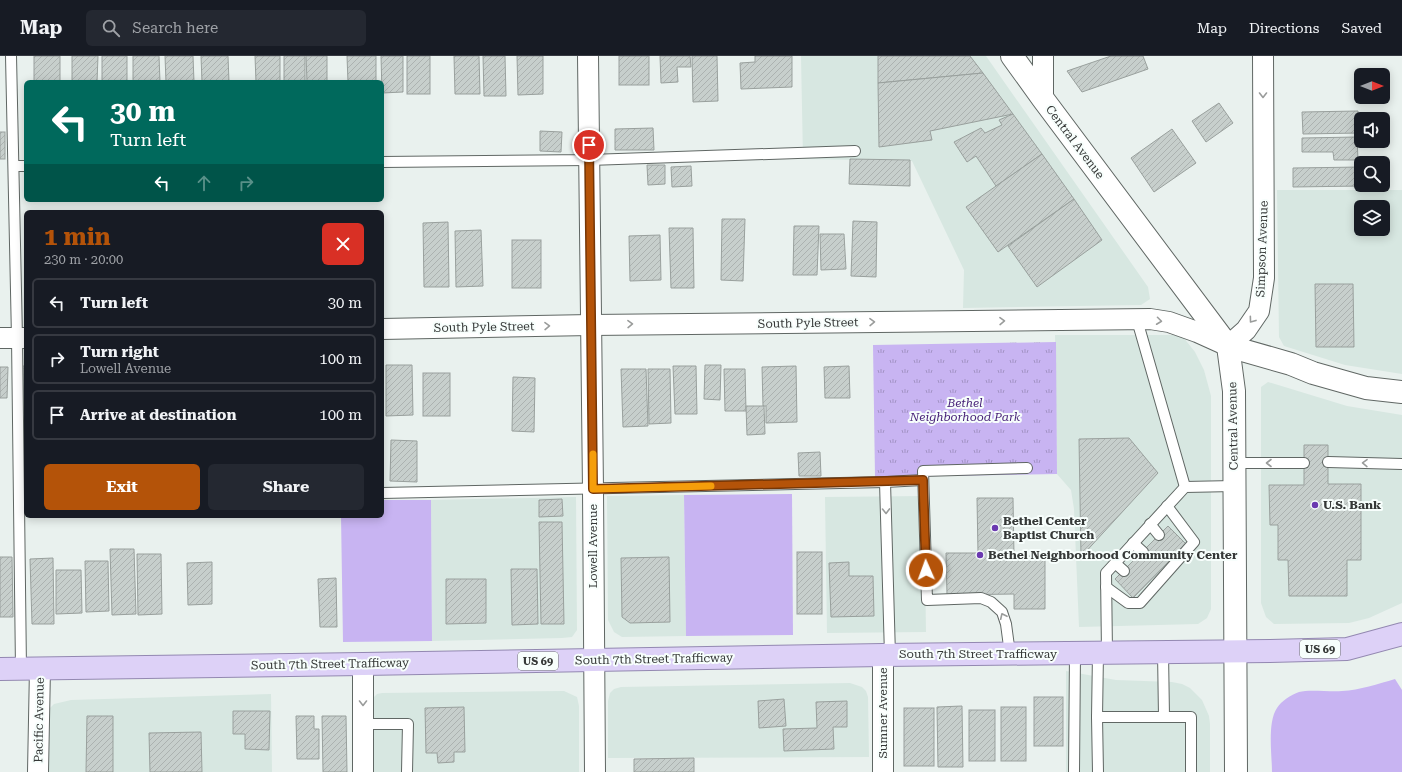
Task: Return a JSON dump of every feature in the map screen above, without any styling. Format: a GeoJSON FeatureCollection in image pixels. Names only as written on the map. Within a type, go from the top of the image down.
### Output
{"type":"FeatureCollection","features":[{"type":"Feature","properties":{"kind":"main road","name":"Central Avenue"},"geometry":{"type":"LineString","coordinates":[[1012,56],[1228,346],[1234,391],[1236,772]]}},
{"type":"Feature","properties":{"kind":"main road"},"geometry":{"type":"LineString","coordinates":[[1228,346],[1366,388],[1402,392]]}},
{"type":"Feature","properties":{"kind":"main road","name":"US 69"},"geometry":{"type":"LineString","coordinates":[[1236,652],[1347,649],[1402,634]]}},
{"type":"Feature","properties":{"kind":"main road","name":"South 7th Street Trafficway"},"geometry":{"type":"LineString","coordinates":[[20,668],[886,655],[1236,652]]}},
{"type":"Feature","properties":{"kind":"street","name":"Lowell Avenue"},"geometry":{"type":"LineString","coordinates":[[588,56],[595,772]]}},
{"type":"Feature","properties":{"kind":"street"},"geometry":{"type":"LineString","coordinates":[[1043,56],[1043,99]]}},
{"type":"Feature","properties":{"kind":"street","name":"Simpson Avenue"},"geometry":{"type":"LineString","coordinates":[[1228,346],[1246,330],[1260,311],[1264,278],[1263,56]]}},
{"type":"Feature","properties":{"kind":"street","name":"South Pyle Street"},"geometry":{"type":"LineString","coordinates":[[384,330],[591,325],[1150,319],[1169,322],[1197,332],[1228,346]]}},
{"type":"Feature","properties":{"kind":"street","name":"Sumner Avenue"},"geometry":{"type":"LineString","coordinates":[[883,772],[886,655]]}},
{"type":"Feature","properties":{"kind":"street"},"geometry":{"type":"LineString","coordinates":[[363,664],[363,772]]}},
{"type":"Feature","properties":{"kind":"street","name":"Pacific Avenue"},"geometry":{"type":"LineString","coordinates":[[20,668],[38,772]]}},
{"type":"Feature","properties":{"kind":"lane"},"geometry":{"type":"LineString","coordinates":[[11,56],[14,166],[14,338],[23,499],[20,668]]}},
{"type":"Feature","properties":{"kind":"lane"},"geometry":{"type":"LineString","coordinates":[[384,162],[590,160],[855,150]]}},
{"type":"Feature","properties":{"kind":"lane"},"geometry":{"type":"LineString","coordinates":[[14,166],[24,166]]}},
{"type":"Feature","properties":{"kind":"lane"},"geometry":{"type":"LineString","coordinates":[[1137,320],[1185,487]]}},
{"type":"Feature","properties":{"kind":"lane"},"geometry":{"type":"LineString","coordinates":[[1328,462],[1402,464]]}},
{"type":"Feature","properties":{"kind":"lane"},"geometry":{"type":"LineString","coordinates":[[1234,463],[1304,463]]}},
{"type":"Feature","properties":{"kind":"lane"},"geometry":{"type":"LineString","coordinates":[[1010,654],[1006,624],[1002,612],[991,602],[981,598],[927,600],[923,471],[1027,468]]}},
{"type":"Feature","properties":{"kind":"lane"},"geometry":{"type":"LineString","coordinates":[[384,493],[923,480]]}},
{"type":"Feature","properties":{"kind":"lane"},"geometry":{"type":"LineString","coordinates":[[885,482],[886,655]]}},
{"type":"Feature","properties":{"kind":"lane"},"geometry":{"type":"LineString","coordinates":[[1098,772],[1097,717],[1106,573],[1185,487],[1234,486]]}},
{"type":"Feature","properties":{"kind":"lane"},"geometry":{"type":"LineString","coordinates":[[1106,587],[1128,603],[1140,603],[1145,591],[1180,554],[1194,542],[1167,506]]}},
{"type":"Feature","properties":{"kind":"lane"},"geometry":{"type":"LineString","coordinates":[[1150,524],[1159,535]]}},
{"type":"Feature","properties":{"kind":"lane"},"geometry":{"type":"LineString","coordinates":[[1133,543],[1143,552]]}},
{"type":"Feature","properties":{"kind":"lane"},"geometry":{"type":"LineString","coordinates":[[1115,563],[1124,571]]}},
{"type":"Feature","properties":{"kind":"lane"},"geometry":{"type":"LineString","coordinates":[[1163,652],[1164,717]]}},
{"type":"Feature","properties":{"kind":"lane"},"geometry":{"type":"LineString","coordinates":[[1074,772],[1075,654]]}},
{"type":"Feature","properties":{"kind":"lane"},"geometry":{"type":"LineString","coordinates":[[1097,717],[1191,717],[1190,772]]}},
{"type":"Feature","properties":{"kind":"lane"},"geometry":{"type":"LineString","coordinates":[[363,724],[408,724],[407,772]]}},
{"type":"Feature","properties":{"kind":"shaded area"},"geometry":{"type":"Polygon","coordinates":[[[801,56],[986,56],[1148,287],[1150,299],[1141,305],[963,308],[964,270],[912,161],[803,159],[801,56]]]}},
{"type":"Feature","properties":{"kind":"shaded area"},"geometry":{"type":"Polygon","coordinates":[[[1277,190],[1354,190],[1354,192],[1390,192],[1390,190],[1402,190],[1402,374],[1345,365],[1284,346],[1279,337],[1277,190]]]}},
{"type":"Feature","properties":{"kind":"shaded area"},"geometry":{"type":"Polygon","coordinates":[[[1055,335],[1173,335],[1183,337],[1195,352],[1204,370],[1211,396],[1211,609],[1207,618],[1198,624],[1079,627],[1074,509],[1071,490],[1057,474],[1055,335]]]}},
{"type":"Feature","properties":{"kind":"shaded area"},"geometry":{"type":"Polygon","coordinates":[[[1268,382],[1347,406],[1402,415],[1402,603],[1369,618],[1349,623],[1274,624],[1266,617],[1261,603],[1261,387],[1268,382]]]}},
{"type":"Feature","properties":{"kind":"shaded area"},"geometry":{"type":"Polygon","coordinates":[[[684,495],[686,636],[622,637],[614,632],[608,620],[607,496],[684,495]]]}},
{"type":"Feature","properties":{"kind":"shaded area"},"geometry":{"type":"Polygon","coordinates":[[[924,496],[926,632],[827,633],[825,497],[924,496]]]}},
{"type":"Feature","properties":{"kind":"shaded area"},"geometry":{"type":"Polygon","coordinates":[[[576,497],[577,630],[572,637],[432,641],[431,500],[576,497]]]}},
{"type":"Feature","properties":{"kind":"shaded area"},"geometry":{"type":"Polygon","coordinates":[[[1066,671],[1116,680],[1172,682],[1182,684],[1190,688],[1202,700],[1209,716],[1210,772],[1066,772],[1066,671]]]}},
{"type":"Feature","properties":{"kind":"shaded area"},"geometry":{"type":"Polygon","coordinates":[[[850,683],[862,687],[866,691],[868,697],[869,757],[608,758],[608,701],[610,693],[614,689],[621,687],[850,683]]]}},
{"type":"Feature","properties":{"kind":"shaded area"},"geometry":{"type":"Polygon","coordinates":[[[564,691],[577,697],[579,706],[579,772],[371,772],[371,704],[373,698],[377,694],[564,691]]]}},
{"type":"Feature","properties":{"kind":"shaded area"},"geometry":{"type":"Polygon","coordinates":[[[271,694],[272,772],[48,772],[47,716],[50,708],[54,704],[71,700],[271,694]]]}},
{"type":"Feature","properties":{"kind":"green space","name":"Bethel Neighborhood Park"},"geometry":{"type":"Polygon","coordinates":[[[1056,342],[1057,474],[875,477],[873,345],[1056,342]]]}},
{"type":"Feature","properties":{"kind":"green space"},"geometry":{"type":"Polygon","coordinates":[[[792,494],[793,635],[686,636],[684,495],[792,494]]]}},
{"type":"Feature","properties":{"kind":"green space"},"geometry":{"type":"Polygon","coordinates":[[[384,500],[431,500],[432,641],[343,642],[341,518],[384,518],[384,500]]]}},
{"type":"Feature","properties":{"kind":"green space"},"geometry":{"type":"Polygon","coordinates":[[[1395,679],[1402,690],[1402,772],[1272,772],[1272,722],[1277,708],[1284,701],[1303,691],[1349,690],[1395,679]]]}},
{"type":"Feature","properties":{"kind":"building"},"geometry":{"type":"Polygon","coordinates":[[[34,56],[60,56],[60,80],[34,80],[34,56]]]}},
{"type":"Feature","properties":{"kind":"building"},"geometry":{"type":"Polygon","coordinates":[[[72,56],[98,56],[97,80],[72,80],[72,56]]]}},
{"type":"Feature","properties":{"kind":"building"},"geometry":{"type":"Polygon","coordinates":[[[102,56],[127,56],[127,80],[102,80],[102,56]]]}},
{"type":"Feature","properties":{"kind":"building"},"geometry":{"type":"Polygon","coordinates":[[[133,56],[159,56],[160,80],[133,80],[133,56]]]}},
{"type":"Feature","properties":{"kind":"building"},"geometry":{"type":"Polygon","coordinates":[[[165,56],[193,56],[194,80],[166,80],[165,56]]]}},
{"type":"Feature","properties":{"kind":"building"},"geometry":{"type":"Polygon","coordinates":[[[201,56],[228,56],[229,80],[202,80],[201,56]]]}},
{"type":"Feature","properties":{"kind":"building"},"geometry":{"type":"Polygon","coordinates":[[[255,56],[280,56],[280,80],[256,80],[255,56]]]}},
{"type":"Feature","properties":{"kind":"building"},"geometry":{"type":"Polygon","coordinates":[[[284,56],[305,56],[305,80],[284,80],[284,56]]]}},
{"type":"Feature","properties":{"kind":"building"},"geometry":{"type":"Polygon","coordinates":[[[306,56],[327,56],[327,80],[307,80],[306,56]]]}},
{"type":"Feature","properties":{"kind":"building"},"geometry":{"type":"Polygon","coordinates":[[[347,56],[376,56],[376,80],[348,80],[347,56]]]}},
{"type":"Feature","properties":{"kind":"building"},"geometry":{"type":"Polygon","coordinates":[[[381,56],[403,56],[403,92],[384,93],[384,80],[382,80],[381,56]]]}},
{"type":"Feature","properties":{"kind":"building"},"geometry":{"type":"Polygon","coordinates":[[[407,56],[430,56],[430,94],[407,94],[407,56]]]}},
{"type":"Feature","properties":{"kind":"building"},"geometry":{"type":"Polygon","coordinates":[[[454,56],[479,56],[480,94],[455,94],[454,56]]]}},
{"type":"Feature","properties":{"kind":"building"},"geometry":{"type":"Polygon","coordinates":[[[483,56],[505,56],[506,96],[484,96],[483,56]]]}},
{"type":"Feature","properties":{"kind":"building"},"geometry":{"type":"Polygon","coordinates":[[[517,56],[543,56],[543,94],[518,95],[517,56]]]}},
{"type":"Feature","properties":{"kind":"building"},"geometry":{"type":"Polygon","coordinates":[[[619,56],[649,56],[649,85],[619,85],[619,56]]]}},
{"type":"Feature","properties":{"kind":"building"},"geometry":{"type":"Polygon","coordinates":[[[660,56],[690,56],[691,67],[677,67],[678,82],[661,83],[660,56]]]}},
{"type":"Feature","properties":{"kind":"building"},"geometry":{"type":"Polygon","coordinates":[[[692,56],[717,56],[718,101],[693,102],[692,56]]]}},
{"type":"Feature","properties":{"kind":"building"},"geometry":{"type":"Polygon","coordinates":[[[755,56],[792,56],[792,87],[741,89],[740,63],[755,62],[755,56]]]}},
{"type":"Feature","properties":{"kind":"building"},"geometry":{"type":"Polygon","coordinates":[[[878,56],[970,56],[983,73],[878,83],[878,56]]]}},
{"type":"Feature","properties":{"kind":"building"},"geometry":{"type":"Polygon","coordinates":[[[1111,56],[1143,56],[1148,69],[1082,92],[1067,71],[1111,56]]]}},
{"type":"Feature","properties":{"kind":"building"},"geometry":{"type":"Polygon","coordinates":[[[983,73],[1013,114],[930,131],[932,140],[879,147],[878,83],[983,73]]]}},
{"type":"Feature","properties":{"kind":"building"},"geometry":{"type":"Polygon","coordinates":[[[1219,103],[1233,123],[1206,142],[1192,121],[1219,103]]]}},
{"type":"Feature","properties":{"kind":"building"},"geometry":{"type":"Polygon","coordinates":[[[1358,111],[1354,112],[1354,133],[1303,134],[1302,112],[1358,111]]]}},
{"type":"Feature","properties":{"kind":"building"},"geometry":{"type":"Polygon","coordinates":[[[1013,114],[1042,154],[996,186],[976,156],[967,162],[954,142],[981,128],[985,133],[1002,125],[999,120],[1013,114]]]}},
{"type":"Feature","properties":{"kind":"building"},"geometry":{"type":"Polygon","coordinates":[[[653,128],[654,150],[615,150],[615,129],[653,128]]]}},
{"type":"Feature","properties":{"kind":"building"},"geometry":{"type":"Polygon","coordinates":[[[1172,129],[1196,163],[1154,192],[1131,158],[1172,129]]]}},
{"type":"Feature","properties":{"kind":"building"},"geometry":{"type":"Polygon","coordinates":[[[540,131],[562,132],[561,152],[540,151],[540,131]]]}},
{"type":"Feature","properties":{"kind":"building"},"geometry":{"type":"Polygon","coordinates":[[[0,132],[5,132],[5,159],[0,159],[0,132]]]}},
{"type":"Feature","properties":{"kind":"building"},"geometry":{"type":"Polygon","coordinates":[[[1354,137],[1354,148],[1357,148],[1358,156],[1354,156],[1354,160],[1334,160],[1333,152],[1302,152],[1302,138],[1354,137]]]}},
{"type":"Feature","properties":{"kind":"building"},"geometry":{"type":"Polygon","coordinates":[[[1042,154],[1074,199],[998,252],[966,207],[1042,154]]]}},
{"type":"Feature","properties":{"kind":"building"},"geometry":{"type":"Polygon","coordinates":[[[850,159],[910,160],[910,186],[849,184],[850,159]]]}},
{"type":"Feature","properties":{"kind":"building"},"geometry":{"type":"Polygon","coordinates":[[[647,165],[665,165],[665,184],[648,185],[647,165]]]}},
{"type":"Feature","properties":{"kind":"building"},"geometry":{"type":"Polygon","coordinates":[[[691,166],[692,186],[672,187],[671,167],[691,166]]]}},
{"type":"Feature","properties":{"kind":"building"},"geometry":{"type":"Polygon","coordinates":[[[1354,167],[1354,186],[1293,187],[1293,168],[1354,167]]]}},
{"type":"Feature","properties":{"kind":"building"},"geometry":{"type":"Polygon","coordinates":[[[1074,199],[1102,240],[1037,287],[1008,246],[1074,199]]]}},
{"type":"Feature","properties":{"kind":"building"},"geometry":{"type":"Polygon","coordinates":[[[722,219],[745,219],[743,281],[721,280],[722,219]]]}},
{"type":"Feature","properties":{"kind":"building"},"geometry":{"type":"Polygon","coordinates":[[[853,221],[877,222],[876,277],[851,276],[853,221]]]}},
{"type":"Feature","properties":{"kind":"building"},"geometry":{"type":"Polygon","coordinates":[[[448,222],[449,287],[424,287],[423,223],[448,222]]]}},
{"type":"Feature","properties":{"kind":"building"},"geometry":{"type":"Polygon","coordinates":[[[794,226],[819,226],[817,275],[793,275],[794,226]]]}},
{"type":"Feature","properties":{"kind":"building"},"geometry":{"type":"Polygon","coordinates":[[[669,228],[693,228],[694,288],[671,288],[669,228]]]}},
{"type":"Feature","properties":{"kind":"building"},"geometry":{"type":"Polygon","coordinates":[[[481,230],[483,286],[456,287],[455,231],[481,230]]]}},
{"type":"Feature","properties":{"kind":"building"},"geometry":{"type":"Polygon","coordinates":[[[820,234],[844,234],[846,269],[821,270],[820,234]]]}},
{"type":"Feature","properties":{"kind":"building"},"geometry":{"type":"Polygon","coordinates":[[[660,235],[661,280],[630,281],[629,236],[660,235]]]}},
{"type":"Feature","properties":{"kind":"building"},"geometry":{"type":"Polygon","coordinates":[[[512,240],[541,240],[541,288],[512,288],[512,240]]]}},
{"type":"Feature","properties":{"kind":"building"},"geometry":{"type":"Polygon","coordinates":[[[1315,284],[1353,284],[1354,347],[1316,347],[1315,284]]]}},
{"type":"Feature","properties":{"kind":"building"},"geometry":{"type":"Polygon","coordinates":[[[386,365],[412,365],[413,415],[386,416],[386,365]]]}},
{"type":"Feature","properties":{"kind":"building"},"geometry":{"type":"Polygon","coordinates":[[[705,365],[721,365],[720,400],[704,399],[705,365]]]}},
{"type":"Feature","properties":{"kind":"building"},"geometry":{"type":"Polygon","coordinates":[[[23,366],[24,366],[24,414],[23,366]]]}},
{"type":"Feature","properties":{"kind":"building"},"geometry":{"type":"Polygon","coordinates":[[[673,366],[696,366],[697,414],[675,414],[673,366]]]}},
{"type":"Feature","properties":{"kind":"building"},"geometry":{"type":"Polygon","coordinates":[[[796,366],[797,422],[766,423],[766,406],[763,406],[762,367],[796,366]]]}},
{"type":"Feature","properties":{"kind":"building"},"geometry":{"type":"Polygon","coordinates":[[[849,366],[850,398],[825,398],[824,367],[849,366]]]}},
{"type":"Feature","properties":{"kind":"building"},"geometry":{"type":"Polygon","coordinates":[[[0,367],[8,367],[7,398],[0,398],[0,367]]]}},
{"type":"Feature","properties":{"kind":"building"},"geometry":{"type":"Polygon","coordinates":[[[621,369],[646,369],[648,426],[623,427],[621,369]]]}},
{"type":"Feature","properties":{"kind":"building"},"geometry":{"type":"Polygon","coordinates":[[[648,369],[670,369],[671,423],[649,424],[648,369]]]}},
{"type":"Feature","properties":{"kind":"building"},"geometry":{"type":"Polygon","coordinates":[[[724,369],[745,369],[746,411],[725,411],[724,369]]]}},
{"type":"Feature","properties":{"kind":"building"},"geometry":{"type":"Polygon","coordinates":[[[423,373],[450,373],[450,416],[423,416],[423,373]]]}},
{"type":"Feature","properties":{"kind":"building"},"geometry":{"type":"Polygon","coordinates":[[[513,377],[535,378],[534,432],[512,431],[513,377]]]}},
{"type":"Feature","properties":{"kind":"building"},"geometry":{"type":"Polygon","coordinates":[[[746,406],[764,406],[765,434],[747,435],[746,406]]]}},
{"type":"Feature","properties":{"kind":"building"},"geometry":{"type":"Polygon","coordinates":[[[1129,438],[1158,473],[1081,557],[1079,439],[1129,438]]]}},
{"type":"Feature","properties":{"kind":"building"},"geometry":{"type":"Polygon","coordinates":[[[391,440],[417,441],[417,482],[390,481],[391,440]]]}},
{"type":"Feature","properties":{"kind":"building","name":"U.S. Bank"},"geometry":{"type":"Polygon","coordinates":[[[1304,445],[1328,445],[1328,484],[1361,484],[1361,560],[1347,560],[1347,596],[1289,596],[1288,560],[1278,560],[1278,525],[1270,525],[1269,485],[1304,485],[1304,445]]]}},
{"type":"Feature","properties":{"kind":"building"},"geometry":{"type":"Polygon","coordinates":[[[820,452],[821,476],[799,476],[798,453],[820,452]]]}},
{"type":"Feature","properties":{"kind":"building","name":"Bethel Neighborhood Community Center"},"geometry":{"type":"Polygon","coordinates":[[[977,498],[1013,498],[1014,556],[1045,556],[1045,609],[1014,609],[1014,594],[947,595],[946,553],[978,553],[977,498]]]}},
{"type":"Feature","properties":{"kind":"building"},"geometry":{"type":"Polygon","coordinates":[[[562,499],[563,516],[539,517],[539,500],[562,499]]]}},
{"type":"Feature","properties":{"kind":"building"},"geometry":{"type":"Polygon","coordinates":[[[539,522],[562,522],[564,624],[541,624],[539,522]]]}},
{"type":"Feature","properties":{"kind":"building"},"geometry":{"type":"Polygon","coordinates":[[[1168,526],[1186,544],[1133,598],[1115,579],[1168,526]]]}},
{"type":"Feature","properties":{"kind":"building"},"geometry":{"type":"Polygon","coordinates":[[[110,549],[134,549],[136,614],[112,615],[110,549]]]}},
{"type":"Feature","properties":{"kind":"building"},"geometry":{"type":"Polygon","coordinates":[[[797,552],[822,552],[822,614],[797,614],[797,552]]]}},
{"type":"Feature","properties":{"kind":"building"},"geometry":{"type":"Polygon","coordinates":[[[137,554],[161,554],[162,614],[138,615],[137,554]]]}},
{"type":"Feature","properties":{"kind":"building"},"geometry":{"type":"Polygon","coordinates":[[[0,557],[12,557],[13,617],[0,617],[0,557]]]}},
{"type":"Feature","properties":{"kind":"building"},"geometry":{"type":"Polygon","coordinates":[[[669,557],[670,622],[630,623],[622,617],[621,558],[669,557]]]}},
{"type":"Feature","properties":{"kind":"building"},"geometry":{"type":"Polygon","coordinates":[[[53,558],[54,624],[32,624],[30,559],[53,558]]]}},
{"type":"Feature","properties":{"kind":"building"},"geometry":{"type":"Polygon","coordinates":[[[85,561],[108,561],[109,611],[86,612],[85,561]]]}},
{"type":"Feature","properties":{"kind":"building"},"geometry":{"type":"Polygon","coordinates":[[[212,562],[212,604],[188,605],[187,563],[212,562]]]}},
{"type":"Feature","properties":{"kind":"building"},"geometry":{"type":"Polygon","coordinates":[[[849,562],[849,576],[873,576],[874,616],[831,617],[829,563],[849,562]]]}},
{"type":"Feature","properties":{"kind":"building"},"geometry":{"type":"Polygon","coordinates":[[[511,569],[537,569],[538,624],[512,625],[511,569]]]}},
{"type":"Feature","properties":{"kind":"building"},"geometry":{"type":"Polygon","coordinates":[[[56,570],[81,570],[82,613],[56,614],[56,570]]]}},
{"type":"Feature","properties":{"kind":"building"},"geometry":{"type":"Polygon","coordinates":[[[336,578],[337,627],[320,627],[318,579],[336,578]]]}},
{"type":"Feature","properties":{"kind":"building"},"geometry":{"type":"Polygon","coordinates":[[[446,579],[486,579],[486,623],[446,624],[446,579]]]}},
{"type":"Feature","properties":{"kind":"building"},"geometry":{"type":"Polygon","coordinates":[[[1034,697],[1063,697],[1063,746],[1034,746],[1034,697]]]}},
{"type":"Feature","properties":{"kind":"building"},"geometry":{"type":"Polygon","coordinates":[[[784,699],[786,726],[759,728],[758,701],[784,699]]]}},
{"type":"Feature","properties":{"kind":"building"},"geometry":{"type":"Polygon","coordinates":[[[847,701],[847,727],[833,727],[834,749],[784,751],[783,729],[817,728],[816,702],[847,701]]]}},
{"type":"Feature","properties":{"kind":"building"},"geometry":{"type":"Polygon","coordinates":[[[962,706],[963,767],[938,767],[937,707],[962,706]]]}},
{"type":"Feature","properties":{"kind":"building"},"geometry":{"type":"Polygon","coordinates":[[[464,707],[465,752],[454,752],[454,762],[438,763],[437,753],[426,753],[425,708],[464,707]]]}},
{"type":"Feature","properties":{"kind":"building"},"geometry":{"type":"Polygon","coordinates":[[[1001,707],[1026,707],[1026,761],[1001,761],[1001,707]]]}},
{"type":"Feature","properties":{"kind":"building"},"geometry":{"type":"Polygon","coordinates":[[[904,708],[934,708],[934,766],[904,766],[904,708]]]}},
{"type":"Feature","properties":{"kind":"building"},"geometry":{"type":"Polygon","coordinates":[[[969,710],[995,710],[995,761],[969,761],[969,710]]]}},
{"type":"Feature","properties":{"kind":"building"},"geometry":{"type":"Polygon","coordinates":[[[233,711],[270,711],[269,750],[245,749],[245,734],[233,734],[233,711]]]}},
{"type":"Feature","properties":{"kind":"building"},"geometry":{"type":"Polygon","coordinates":[[[87,716],[113,716],[113,772],[86,772],[87,716]]]}},
{"type":"Feature","properties":{"kind":"building"},"geometry":{"type":"Polygon","coordinates":[[[296,716],[314,716],[314,729],[319,729],[319,759],[297,759],[296,716]]]}},
{"type":"Feature","properties":{"kind":"building"},"geometry":{"type":"Polygon","coordinates":[[[322,716],[346,716],[347,772],[323,772],[322,716]]]}},
{"type":"Feature","properties":{"kind":"building"},"geometry":{"type":"Polygon","coordinates":[[[201,732],[202,772],[150,772],[149,733],[201,732]]]}},
{"type":"Feature","properties":{"kind":"building"},"geometry":{"type":"Polygon","coordinates":[[[694,758],[694,772],[634,772],[634,759],[694,758]]]}},
{"type":"Feature","properties":{"kind":"slow traffic"},"geometry":{"type":"LineString","coordinates":[[593,454],[593,489],[711,486]]}},
{"type":"Feature","properties":{"kind":"place","name":"U.S. Bank"},"geometry":{"type":"Point","coordinates":[1315,505]}},
{"type":"Feature","properties":{"kind":"place","name":"Bethel Center Baptist Church"},"geometry":{"type":"Point","coordinates":[995,528]}},
{"type":"Feature","properties":{"kind":"place","name":"Bethel Neighborhood Community Center"},"geometry":{"type":"Point","coordinates":[980,555]}},
{"type":"Feature","properties":{"kind":"route"},"geometry":{"type":"LineString","coordinates":[[589,145],[593,489],[923,480],[926,570]]}}]}
